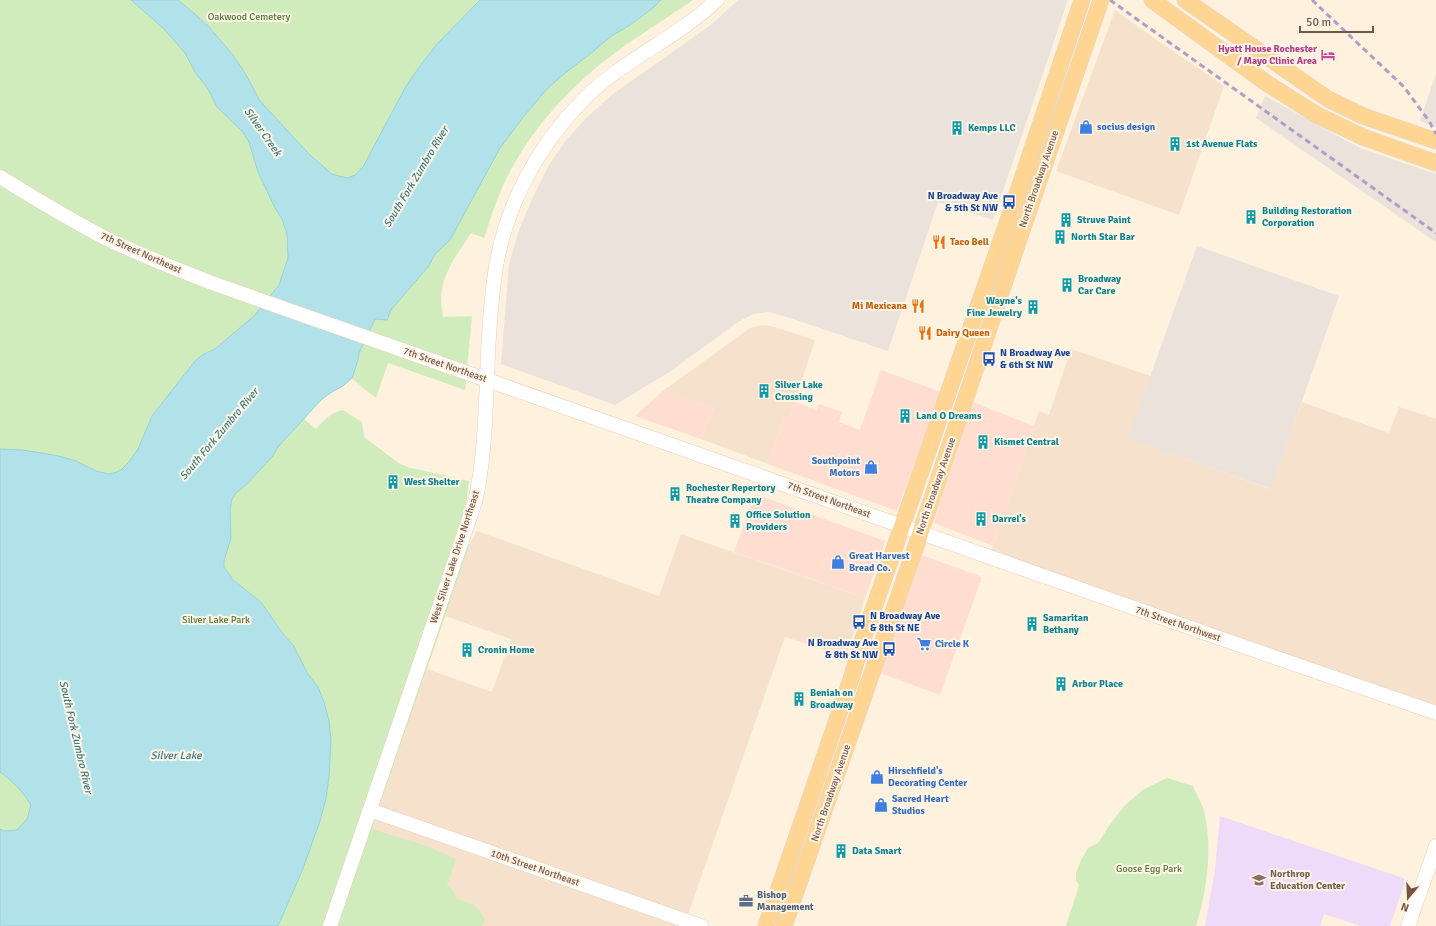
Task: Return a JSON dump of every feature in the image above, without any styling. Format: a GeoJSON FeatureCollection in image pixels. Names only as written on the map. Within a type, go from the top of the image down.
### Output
{"type":"FeatureCollection","features":[{"type":"Feature","properties":{"kind":"main road","name":"West Silver Lake Drive Northeast"},"geometry":{"type":"LineString","coordinates":[[330,926],[475,502],[483,451],[491,310],[498,255],[505,227],[513,206],[533,165],[570,115],[596,89],[625,65],[690,23],[717,0]]}},
{"type":"Feature","properties":{"kind":"main road","name":"North Broadway Avenue"},"geometry":{"type":"LineString","coordinates":[[766,926],[851,679],[857,655],[1016,197],[1082,0]]}},
{"type":"Feature","properties":{"kind":"main road"},"geometry":{"type":"LineString","coordinates":[[1152,0],[1260,79],[1317,115],[1363,137],[1436,163]]}},
{"type":"Feature","properties":{"kind":"main road"},"geometry":{"type":"LineString","coordinates":[[1185,0],[1328,99],[1344,108],[1436,141]]}},
{"type":"Feature","properties":{"kind":"main road","name":"North Broadway Avenue"},"geometry":{"type":"LineString","coordinates":[[784,926],[921,532],[1020,235],[1102,3]]}},
{"type":"Feature","properties":{"kind":"main road","name":"7th Street Northeast"},"geometry":{"type":"LineString","coordinates":[[0,176],[54,209],[117,243],[163,264],[256,299],[921,532]]}},
{"type":"Feature","properties":{"kind":"main road","name":"7th Street Northwest"},"geometry":{"type":"LineString","coordinates":[[921,532],[1436,713]]}},
{"type":"Feature","properties":{"kind":"main road","name":"10th Street Northeast"},"geometry":{"type":"LineString","coordinates":[[370,810],[701,926]]}},
{"type":"Feature","properties":{"kind":"main road"},"geometry":{"type":"LineString","coordinates":[[1408,926],[1436,846]]}},
{"type":"Feature","properties":{"kind":"shaded area"},"geometry":{"type":"Polygon","coordinates":[[[738,0],[1068,0],[993,220],[938,202],[888,351],[784,316],[768,312],[753,314],[738,322],[671,371],[615,405],[501,364],[509,264],[519,230],[549,165],[567,139],[588,116],[613,94],[712,24],[738,0]]]}},
{"type":"Feature","properties":{"kind":"shaded area"},"geometry":{"type":"Polygon","coordinates":[[[1115,10],[1224,86],[1179,215],[1056,171],[1115,10]]]}},
{"type":"Feature","properties":{"kind":"shaded area"},"geometry":{"type":"Polygon","coordinates":[[[1436,73],[1436,127],[1420,121],[1436,73]]]}},
{"type":"Feature","properties":{"kind":"shaded area"},"geometry":{"type":"Polygon","coordinates":[[[1265,96],[1362,149],[1436,174],[1436,242],[1256,118],[1265,96]]]}},
{"type":"Feature","properties":{"kind":"shaded area"},"geometry":{"type":"Polygon","coordinates":[[[1197,246],[1339,296],[1271,489],[1128,438],[1197,246]]]}},
{"type":"Feature","properties":{"kind":"shaded area"},"geometry":{"type":"Polygon","coordinates":[[[762,325],[771,326],[815,340],[789,419],[784,417],[768,464],[701,439],[714,408],[663,391],[750,328],[762,325]]]}},
{"type":"Feature","properties":{"kind":"shaded area"},"geometry":{"type":"Polygon","coordinates":[[[1071,349],[1151,376],[1129,438],[1270,489],[1302,402],[1389,433],[1399,407],[1436,419],[1436,719],[988,561],[1039,411],[1049,415],[1071,349]]]}},
{"type":"Feature","properties":{"kind":"shaded area","name":"Southpoint Motors"},"geometry":{"type":"Polygon","coordinates":[[[881,370],[941,392],[897,511],[768,464],[784,417],[789,419],[795,402],[817,410],[819,404],[842,412],[839,422],[860,430],[881,370]]]}},
{"type":"Feature","properties":{"kind":"shaded area"},"geometry":{"type":"Polygon","coordinates":[[[663,391],[714,408],[701,439],[635,416],[663,391]]]}},
{"type":"Feature","properties":{"kind":"shaded area"},"geometry":{"type":"Polygon","coordinates":[[[973,402],[1034,426],[993,546],[934,523],[973,402]]]}},
{"type":"Feature","properties":{"kind":"shaded area"},"geometry":{"type":"Polygon","coordinates":[[[755,494],[885,541],[865,598],[734,552],[755,494]]]}},
{"type":"Feature","properties":{"kind":"shaded area"},"geometry":{"type":"Polygon","coordinates":[[[477,531],[659,596],[681,534],[865,598],[846,656],[785,637],[684,926],[434,926],[372,829],[427,669],[492,692],[511,639],[445,616],[470,544],[477,531]]]}},
{"type":"Feature","properties":{"kind":"shaded area","name":"Circle K"},"geometry":{"type":"Polygon","coordinates":[[[922,555],[982,577],[940,695],[880,673],[922,555]]]}},
{"type":"Feature","properties":{"kind":"shaded area"},"geometry":{"type":"Polygon","coordinates":[[[1220,816],[1406,879],[1390,926],[1361,926],[1324,914],[1320,926],[1205,926],[1215,870],[1220,816]]]}},
{"type":"Feature","properties":{"kind":"green space","name":"Silver Lake Park"},"geometry":{"type":"Polygon","coordinates":[[[0,0],[693,0],[603,62],[569,92],[540,126],[515,163],[496,203],[484,238],[471,233],[456,256],[444,280],[441,303],[443,317],[472,316],[465,390],[388,363],[376,398],[351,378],[322,399],[304,419],[316,429],[331,415],[343,410],[362,422],[364,437],[400,464],[411,468],[469,481],[466,504],[455,539],[470,544],[372,829],[430,847],[456,859],[447,886],[452,889],[457,899],[470,903],[477,908],[485,919],[482,926],[0,926],[0,0]]]}},
{"type":"Feature","properties":{"kind":"green space","name":"Goose Egg Park"},"geometry":{"type":"Polygon","coordinates":[[[1167,778],[1193,786],[1202,805],[1207,825],[1208,869],[1196,926],[1066,926],[1079,885],[1076,881],[1076,873],[1088,848],[1098,843],[1125,805],[1144,789],[1167,778]]]}},
{"type":"Feature","properties":{"kind":"water","name":"Silver Lake"},"geometry":{"type":"Polygon","coordinates":[[[131,0],[178,0],[209,27],[233,55],[245,73],[260,101],[310,155],[332,174],[348,178],[355,175],[363,167],[406,86],[420,66],[437,44],[480,0],[661,0],[653,8],[630,25],[610,37],[547,89],[500,148],[450,240],[435,254],[428,267],[391,310],[387,320],[375,319],[359,353],[352,378],[343,386],[322,399],[278,447],[272,457],[246,485],[236,493],[232,499],[230,509],[231,538],[224,561],[224,567],[233,580],[261,602],[283,634],[293,645],[308,674],[318,687],[329,721],[331,740],[326,798],[320,821],[302,871],[278,926],[0,926],[0,829],[5,831],[17,830],[27,819],[31,805],[17,787],[0,772],[0,449],[23,450],[59,456],[76,461],[96,471],[108,474],[121,470],[138,449],[152,416],[195,361],[204,354],[215,349],[255,315],[279,285],[288,258],[287,234],[282,219],[275,208],[258,172],[249,142],[242,131],[217,107],[208,89],[195,72],[185,53],[164,29],[131,0]]]}},
{"type":"Feature","properties":{"kind":"railway"},"geometry":{"type":"LineString","coordinates":[[1110,0],[1436,233]]}},
{"type":"Feature","properties":{"kind":"railway"},"geometry":{"type":"LineString","coordinates":[[1312,0],[1404,87],[1429,121],[1436,134]]}},
{"type":"Feature","properties":{"kind":"place","name":"Hyatt House Rochester / Mayo Clinic Area"},"geometry":{"type":"Point","coordinates":[1328,55]}},
{"type":"Feature","properties":{"kind":"place","name":"socius design"},"geometry":{"type":"Point","coordinates":[1086,127]}},
{"type":"Feature","properties":{"kind":"place","name":"Kemps LLC"},"geometry":{"type":"Point","coordinates":[957,128]}},
{"type":"Feature","properties":{"kind":"place","name":"1st Avenue Flats"},"geometry":{"type":"Point","coordinates":[1175,144]}},
{"type":"Feature","properties":{"kind":"place","name":"N Broadway Ave & 5th St NW"},"geometry":{"type":"Point","coordinates":[1009,202]}},
{"type":"Feature","properties":{"kind":"place","name":"Building Restoration Corporation"},"geometry":{"type":"Point","coordinates":[1251,217]}},
{"type":"Feature","properties":{"kind":"place","name":"Struve Paint"},"geometry":{"type":"Point","coordinates":[1066,220]}},
{"type":"Feature","properties":{"kind":"place","name":"North Star Bar"},"geometry":{"type":"Point","coordinates":[1060,237]}},
{"type":"Feature","properties":{"kind":"place","name":"Taco Bell"},"geometry":{"type":"Point","coordinates":[939,242]}},
{"type":"Feature","properties":{"kind":"place","name":"Broadway Car Care"},"geometry":{"type":"Point","coordinates":[1067,285]}},
{"type":"Feature","properties":{"kind":"place","name":"Mi Mexicana"},"geometry":{"type":"Point","coordinates":[918,306]}},
{"type":"Feature","properties":{"kind":"place","name":"Wayne's Fine Jewelry"},"geometry":{"type":"Point","coordinates":[1033,307]}},
{"type":"Feature","properties":{"kind":"place","name":"Dairy Queen"},"geometry":{"type":"Point","coordinates":[925,333]}},
{"type":"Feature","properties":{"kind":"place","name":"N Broadway Ave & 6th St NW"},"geometry":{"type":"Point","coordinates":[989,359]}},
{"type":"Feature","properties":{"kind":"place","name":"Silver Lake Crossing"},"geometry":{"type":"Point","coordinates":[764,391]}},
{"type":"Feature","properties":{"kind":"place","name":"Land O Dreams"},"geometry":{"type":"Point","coordinates":[905,416]}},
{"type":"Feature","properties":{"kind":"place","name":"Kismet Central"},"geometry":{"type":"Point","coordinates":[983,442]}},
{"type":"Feature","properties":{"kind":"place","name":"Southpoint Motors"},"geometry":{"type":"Point","coordinates":[871,467]}},
{"type":"Feature","properties":{"kind":"place","name":"West Shelter"},"geometry":{"type":"Point","coordinates":[393,482]}},
{"type":"Feature","properties":{"kind":"place","name":"Rochester Repertory Theatre Company"},"geometry":{"type":"Point","coordinates":[675,494]}},
{"type":"Feature","properties":{"kind":"place","name":"Darrel's"},"geometry":{"type":"Point","coordinates":[981,519]}},
{"type":"Feature","properties":{"kind":"place","name":"Office Solution Providers"},"geometry":{"type":"Point","coordinates":[735,521]}},
{"type":"Feature","properties":{"kind":"place","name":"Great Harvest Bread Co."},"geometry":{"type":"Point","coordinates":[838,562]}},
{"type":"Feature","properties":{"kind":"place","name":"N Broadway Ave & 8th St NE"},"geometry":{"type":"Point","coordinates":[859,622]}},
{"type":"Feature","properties":{"kind":"place","name":"Samaritan Bethany"},"geometry":{"type":"Point","coordinates":[1032,624]}},
{"type":"Feature","properties":{"kind":"place","name":"Circle K"},"geometry":{"type":"Point","coordinates":[924,644]}},
{"type":"Feature","properties":{"kind":"place","name":"N Broadway Ave & 8th St NW"},"geometry":{"type":"Point","coordinates":[889,649]}},
{"type":"Feature","properties":{"kind":"place","name":"Cronin Home"},"geometry":{"type":"Point","coordinates":[467,650]}},
{"type":"Feature","properties":{"kind":"place","name":"Arbor Place"},"geometry":{"type":"Point","coordinates":[1061,684]}},
{"type":"Feature","properties":{"kind":"place","name":"Beniah on Broadway"},"geometry":{"type":"Point","coordinates":[799,699]}},
{"type":"Feature","properties":{"kind":"place","name":"Hirschfield's Decorating Center"},"geometry":{"type":"Point","coordinates":[877,777]}},
{"type":"Feature","properties":{"kind":"place","name":"Sacred Heart Studios"},"geometry":{"type":"Point","coordinates":[881,805]}},
{"type":"Feature","properties":{"kind":"place","name":"Data Smart"},"geometry":{"type":"Point","coordinates":[841,851]}},
{"type":"Feature","properties":{"kind":"place","name":"Northrop Education Center"},"geometry":{"type":"Point","coordinates":[1259,880]}},
{"type":"Feature","properties":{"kind":"place","name":"Bishop Management"},"geometry":{"type":"Point","coordinates":[746,901]}},
{"type":"Feature","properties":{"kind":"park label","name":"Oakwood Cemetery"},"geometry":{"type":"Point","coordinates":[249,17]}},
{"type":"Feature","properties":{"kind":"water label","name":"Silver Creek"},"geometry":{"type":"Point","coordinates":[263,132]}},
{"type":"Feature","properties":{"kind":"water label","name":"South Fork Zumbro River"},"geometry":{"type":"Point","coordinates":[416,177]}},
{"type":"Feature","properties":{"kind":"water label","name":"South Fork Zumbro River"},"geometry":{"type":"Point","coordinates":[219,434]}},
{"type":"Feature","properties":{"kind":"water label","name":"South Fork Zumbro River"},"geometry":{"type":"Point","coordinates":[76,737]}}]}
